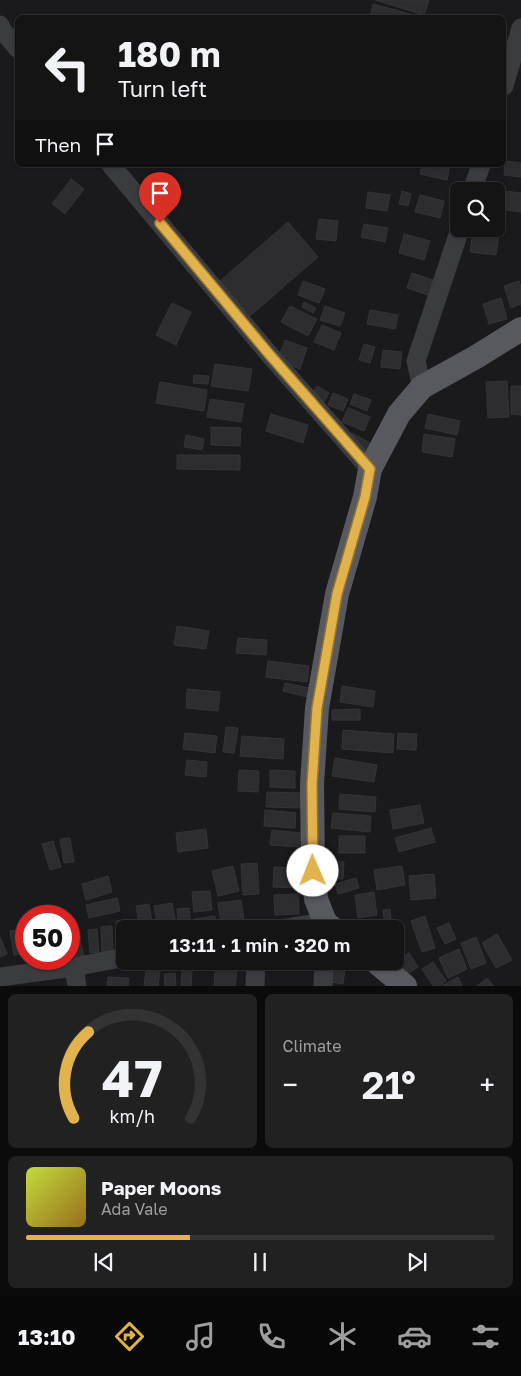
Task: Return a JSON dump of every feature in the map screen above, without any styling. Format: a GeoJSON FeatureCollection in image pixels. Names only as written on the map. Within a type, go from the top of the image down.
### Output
{"type":"FeatureCollection","features":[{"type":"Feature","properties":{"kind":"main road"},"geometry":{"type":"LineString","coordinates":[[325,920],[316,899],[313,871],[312,784],[317,708],[337,594],[365,497],[370,469],[399,414],[422,387],[521,329]]}},
{"type":"Feature","properties":{"kind":"main road"},"geometry":{"type":"LineString","coordinates":[[386,970],[405,986]]}},
{"type":"Feature","properties":{"kind":"street"},"geometry":{"type":"LineString","coordinates":[[0,25],[15,46]]}},
{"type":"Feature","properties":{"kind":"street"},"geometry":{"type":"LineString","coordinates":[[506,79],[521,28]]}},
{"type":"Feature","properties":{"kind":"street"},"geometry":{"type":"LineString","coordinates":[[113,167],[269,354],[370,469]]}},
{"type":"Feature","properties":{"kind":"street"},"geometry":{"type":"LineString","coordinates":[[475,182],[480,167]]}},
{"type":"Feature","properties":{"kind":"street"},"geometry":{"type":"LineString","coordinates":[[422,387],[416,360],[457,237]]}},
{"type":"Feature","properties":{"kind":"street"},"geometry":{"type":"LineString","coordinates":[[80,966],[116,959]]}},
{"type":"Feature","properties":{"kind":"street"},"geometry":{"type":"LineString","coordinates":[[0,978],[54,970]]}},
{"type":"Feature","properties":{"kind":"street"},"geometry":{"type":"LineString","coordinates":[[74,970],[77,986]]}},
{"type":"Feature","properties":{"kind":"street"},"geometry":{"type":"LineString","coordinates":[[255,986],[256,970]]}},
{"type":"Feature","properties":{"kind":"street"},"geometry":{"type":"LineString","coordinates":[[324,970],[324,986]]}},
{"type":"Feature","properties":{"kind":"building"},"geometry":{"type":"Polygon","coordinates":[[[375,0],[429,0],[424,15],[375,0]]]}},
{"type":"Feature","properties":{"kind":"building"},"geometry":{"type":"Polygon","coordinates":[[[373,4],[414,15],[371,15],[373,4]]]}},
{"type":"Feature","properties":{"kind":"building"},"geometry":{"type":"Polygon","coordinates":[[[506,161],[521,163],[521,177],[504,175],[506,161]]]}},
{"type":"Feature","properties":{"kind":"building"},"geometry":{"type":"Polygon","coordinates":[[[422,167],[450,167],[447,180],[420,174],[422,167]]]}},
{"type":"Feature","properties":{"kind":"building"},"geometry":{"type":"Polygon","coordinates":[[[71,179],[84,189],[65,214],[52,204],[71,179]]]}},
{"type":"Feature","properties":{"kind":"building"},"geometry":{"type":"Polygon","coordinates":[[[402,191],[411,194],[408,206],[399,204],[402,191]]]}},
{"type":"Feature","properties":{"kind":"building"},"geometry":{"type":"Polygon","coordinates":[[[505,191],[521,193],[521,212],[505,210],[505,191]]]}},
{"type":"Feature","properties":{"kind":"building"},"geometry":{"type":"Polygon","coordinates":[[[368,192],[390,195],[387,211],[366,208],[368,192]]]}},
{"type":"Feature","properties":{"kind":"building"},"geometry":{"type":"Polygon","coordinates":[[[420,195],[444,201],[440,218],[415,212],[420,195]]]}},
{"type":"Feature","properties":{"kind":"building"},"geometry":{"type":"Polygon","coordinates":[[[319,219],[338,221],[336,241],[316,239],[319,219]]]}},
{"type":"Feature","properties":{"kind":"building"},"geometry":{"type":"Polygon","coordinates":[[[288,222],[318,257],[250,316],[220,281],[288,222]]]}},
{"type":"Feature","properties":{"kind":"building"},"geometry":{"type":"Polygon","coordinates":[[[364,224],[388,228],[385,242],[361,237],[364,224]]]}},
{"type":"Feature","properties":{"kind":"building"},"geometry":{"type":"Polygon","coordinates":[[[404,234],[430,241],[424,260],[399,253],[404,234]]]}},
{"type":"Feature","properties":{"kind":"building"},"geometry":{"type":"Polygon","coordinates":[[[472,237],[499,237],[496,255],[470,252],[472,237]]]}},
{"type":"Feature","properties":{"kind":"building"},"geometry":{"type":"Polygon","coordinates":[[[412,273],[436,281],[431,296],[407,288],[412,273]]]}},
{"type":"Feature","properties":{"kind":"building"},"geometry":{"type":"Polygon","coordinates":[[[303,281],[325,289],[319,303],[298,295],[303,281]]]}},
{"type":"Feature","properties":{"kind":"building"},"geometry":{"type":"Polygon","coordinates":[[[519,281],[521,304],[511,308],[504,286],[519,281]]]}},
{"type":"Feature","properties":{"kind":"building"},"geometry":{"type":"Polygon","coordinates":[[[501,298],[507,319],[489,324],[483,304],[501,298]]]}},
{"type":"Feature","properties":{"kind":"building"},"geometry":{"type":"Polygon","coordinates":[[[304,302],[316,308],[313,313],[302,307],[304,302]]]}},
{"type":"Feature","properties":{"kind":"building"},"geometry":{"type":"Polygon","coordinates":[[[172,303],[191,312],[176,345],[156,335],[172,303]]]}},
{"type":"Feature","properties":{"kind":"building"},"geometry":{"type":"Polygon","coordinates":[[[290,306],[317,319],[308,336],[281,322],[290,306]]]}},
{"type":"Feature","properties":{"kind":"building"},"geometry":{"type":"Polygon","coordinates":[[[325,306],[345,313],[340,326],[320,320],[325,306]]]}},
{"type":"Feature","properties":{"kind":"building"},"geometry":{"type":"Polygon","coordinates":[[[370,310],[398,315],[395,329],[367,324],[370,310]]]}},
{"type":"Feature","properties":{"kind":"building"},"geometry":{"type":"Polygon","coordinates":[[[322,325],[341,333],[334,350],[314,342],[322,325]]]}},
{"type":"Feature","properties":{"kind":"building"},"geometry":{"type":"Polygon","coordinates":[[[285,340],[307,348],[300,369],[277,361],[285,340]]]}},
{"type":"Feature","properties":{"kind":"building"},"geometry":{"type":"Polygon","coordinates":[[[364,344],[375,347],[370,363],[359,360],[364,344]]]}},
{"type":"Feature","properties":{"kind":"building"},"geometry":{"type":"Polygon","coordinates":[[[383,350],[402,352],[400,369],[381,367],[383,350]]]}},
{"type":"Feature","properties":{"kind":"building"},"geometry":{"type":"Polygon","coordinates":[[[215,364],[252,369],[248,391],[211,386],[215,364]]]}},
{"type":"Feature","properties":{"kind":"building"},"geometry":{"type":"Polygon","coordinates":[[[194,375],[209,376],[208,384],[193,383],[194,375]]]}},
{"type":"Feature","properties":{"kind":"building"},"geometry":{"type":"Polygon","coordinates":[[[507,381],[509,417],[488,418],[486,382],[507,381]]]}},
{"type":"Feature","properties":{"kind":"building"},"geometry":{"type":"Polygon","coordinates":[[[160,382],[207,390],[204,411],[156,403],[160,382]]]}},
{"type":"Feature","properties":{"kind":"building"},"geometry":{"type":"Polygon","coordinates":[[[317,386],[329,393],[323,404],[311,397],[317,386]]]}},
{"type":"Feature","properties":{"kind":"building"},"geometry":{"type":"Polygon","coordinates":[[[511,386],[521,386],[521,415],[511,414],[511,386]]]}},
{"type":"Feature","properties":{"kind":"building"},"geometry":{"type":"Polygon","coordinates":[[[333,393],[348,399],[343,411],[328,405],[333,393]]]}},
{"type":"Feature","properties":{"kind":"building"},"geometry":{"type":"Polygon","coordinates":[[[354,394],[371,400],[367,411],[350,404],[354,394]]]}},
{"type":"Feature","properties":{"kind":"building"},"geometry":{"type":"Polygon","coordinates":[[[210,399],[244,404],[241,422],[207,417],[210,399]]]}},
{"type":"Feature","properties":{"kind":"building"},"geometry":{"type":"Polygon","coordinates":[[[348,408],[370,417],[364,431],[342,422],[348,408]]]}},
{"type":"Feature","properties":{"kind":"building"},"geometry":{"type":"Polygon","coordinates":[[[271,414],[308,425],[303,443],[266,431],[271,414]]]}},
{"type":"Feature","properties":{"kind":"building"},"geometry":{"type":"Polygon","coordinates":[[[428,414],[460,421],[457,435],[425,428],[428,414]]]}},
{"type":"Feature","properties":{"kind":"building"},"geometry":{"type":"Polygon","coordinates":[[[211,427],[241,428],[240,446],[211,445],[211,427]]]}},
{"type":"Feature","properties":{"kind":"building"},"geometry":{"type":"Polygon","coordinates":[[[352,433],[370,443],[365,451],[348,440],[352,433]]]}},
{"type":"Feature","properties":{"kind":"building"},"geometry":{"type":"Polygon","coordinates":[[[424,434],[455,439],[452,457],[422,452],[424,434]]]}},
{"type":"Feature","properties":{"kind":"building"},"geometry":{"type":"Polygon","coordinates":[[[186,435],[204,439],[202,450],[184,447],[186,435]]]}},
{"type":"Feature","properties":{"kind":"building"},"geometry":{"type":"Polygon","coordinates":[[[177,455],[240,455],[240,470],[177,469],[177,455]]]}},
{"type":"Feature","properties":{"kind":"building"},"geometry":{"type":"Polygon","coordinates":[[[177,626],[209,631],[206,649],[174,645],[177,626]]]}},
{"type":"Feature","properties":{"kind":"building"},"geometry":{"type":"Polygon","coordinates":[[[238,638],[267,640],[266,655],[236,653],[238,638]]]}},
{"type":"Feature","properties":{"kind":"building"},"geometry":{"type":"Polygon","coordinates":[[[268,661],[309,666],[307,682],[266,677],[268,661]]]}},
{"type":"Feature","properties":{"kind":"building"},"geometry":{"type":"Polygon","coordinates":[[[285,683],[309,688],[307,697],[283,691],[285,683]]]}},
{"type":"Feature","properties":{"kind":"building"},"geometry":{"type":"Polygon","coordinates":[[[342,686],[375,691],[373,707],[340,702],[342,686]]]}},
{"type":"Feature","properties":{"kind":"building"},"geometry":{"type":"Polygon","coordinates":[[[187,689],[220,692],[218,711],[186,708],[187,689]]]}},
{"type":"Feature","properties":{"kind":"building"},"geometry":{"type":"Polygon","coordinates":[[[360,709],[360,720],[332,720],[332,710],[360,709]]]}},
{"type":"Feature","properties":{"kind":"building"},"geometry":{"type":"Polygon","coordinates":[[[226,727],[238,728],[234,753],[223,752],[226,727]]]}},
{"type":"Feature","properties":{"kind":"building"},"geometry":{"type":"Polygon","coordinates":[[[343,730],[394,734],[393,753],[342,749],[343,730]]]}},
{"type":"Feature","properties":{"kind":"building"},"geometry":{"type":"Polygon","coordinates":[[[185,733],[217,736],[215,753],[183,749],[185,733]]]}},
{"type":"Feature","properties":{"kind":"building"},"geometry":{"type":"Polygon","coordinates":[[[398,733],[417,734],[416,750],[397,749],[398,733]]]}},
{"type":"Feature","properties":{"kind":"building"},"geometry":{"type":"Polygon","coordinates":[[[242,736],[284,739],[283,759],[240,756],[242,736]]]}},
{"type":"Feature","properties":{"kind":"building"},"geometry":{"type":"Polygon","coordinates":[[[335,758],[377,765],[374,782],[332,776],[335,758]]]}},
{"type":"Feature","properties":{"kind":"building"},"geometry":{"type":"Polygon","coordinates":[[[187,760],[207,762],[206,777],[185,775],[187,760]]]}},
{"type":"Feature","properties":{"kind":"building"},"geometry":{"type":"Polygon","coordinates":[[[239,770],[259,771],[258,792],[238,791],[239,770]]]}},
{"type":"Feature","properties":{"kind":"building"},"geometry":{"type":"Polygon","coordinates":[[[270,770],[295,771],[295,788],[270,787],[270,770]]]}},
{"type":"Feature","properties":{"kind":"building"},"geometry":{"type":"Polygon","coordinates":[[[267,792],[301,793],[301,808],[266,807],[267,792]]]}},
{"type":"Feature","properties":{"kind":"building"},"geometry":{"type":"Polygon","coordinates":[[[340,794],[376,797],[375,812],[339,809],[340,794]]]}},
{"type":"Feature","properties":{"kind":"building"},"geometry":{"type":"Polygon","coordinates":[[[420,805],[424,823],[393,829],[390,810],[420,805]]]}},
{"type":"Feature","properties":{"kind":"building"},"geometry":{"type":"Polygon","coordinates":[[[265,810],[296,813],[295,828],[264,826],[265,810]]]}},
{"type":"Feature","properties":{"kind":"building"},"geometry":{"type":"Polygon","coordinates":[[[333,813],[371,816],[370,832],[331,828],[333,813]]]}},
{"type":"Feature","properties":{"kind":"building"},"geometry":{"type":"Polygon","coordinates":[[[431,828],[435,842],[399,852],[395,838],[431,828]]]}},
{"type":"Feature","properties":{"kind":"building"},"geometry":{"type":"Polygon","coordinates":[[[206,829],[208,848],[178,852],[176,833],[206,829]]]}},
{"type":"Feature","properties":{"kind":"building"},"geometry":{"type":"Polygon","coordinates":[[[272,830],[300,833],[299,847],[270,845],[272,830]]]}},
{"type":"Feature","properties":{"kind":"building"},"geometry":{"type":"Polygon","coordinates":[[[339,836],[365,836],[365,853],[339,853],[339,836]]]}},
{"type":"Feature","properties":{"kind":"building"},"geometry":{"type":"Polygon","coordinates":[[[70,838],[74,862],[64,863],[60,839],[70,838]]]}},
{"type":"Feature","properties":{"kind":"building"},"geometry":{"type":"Polygon","coordinates":[[[53,841],[61,867],[50,870],[42,844],[53,841]]]}},
{"type":"Feature","properties":{"kind":"building"},"geometry":{"type":"Polygon","coordinates":[[[329,861],[344,862],[343,879],[328,878],[329,861]]]}},
{"type":"Feature","properties":{"kind":"building"},"geometry":{"type":"Polygon","coordinates":[[[257,863],[259,894],[243,895],[241,864],[257,863]]]}},
{"type":"Feature","properties":{"kind":"building"},"geometry":{"type":"Polygon","coordinates":[[[233,866],[239,891],[218,896],[212,871],[233,866]]]}},
{"type":"Feature","properties":{"kind":"building"},"geometry":{"type":"Polygon","coordinates":[[[402,866],[405,885],[377,890],[374,870],[402,866]]]}},
{"type":"Feature","properties":{"kind":"building"},"geometry":{"type":"Polygon","coordinates":[[[274,867],[300,868],[299,888],[273,887],[274,867]]]}},
{"type":"Feature","properties":{"kind":"building"},"geometry":{"type":"Polygon","coordinates":[[[434,874],[436,898],[411,900],[409,876],[434,874]]]}},
{"type":"Feature","properties":{"kind":"building"},"geometry":{"type":"Polygon","coordinates":[[[108,876],[112,892],[86,900],[82,884],[108,876]]]}},
{"type":"Feature","properties":{"kind":"building"},"geometry":{"type":"Polygon","coordinates":[[[356,878],[359,888],[338,894],[335,884],[356,878]]]}},
{"type":"Feature","properties":{"kind":"building"},"geometry":{"type":"Polygon","coordinates":[[[210,891],[212,910],[194,912],[192,892],[210,891]]]}},
{"type":"Feature","properties":{"kind":"building"},"geometry":{"type":"Polygon","coordinates":[[[374,892],[377,915],[358,918],[355,895],[374,892]]]}},
{"type":"Feature","properties":{"kind":"building"},"geometry":{"type":"Polygon","coordinates":[[[298,894],[299,914],[275,915],[274,895],[298,894]]]}},
{"type":"Feature","properties":{"kind":"building"},"geometry":{"type":"Polygon","coordinates":[[[117,898],[120,911],[89,918],[86,905],[117,898]]]}},
{"type":"Feature","properties":{"kind":"building"},"geometry":{"type":"Polygon","coordinates":[[[241,900],[244,920],[221,920],[218,903],[241,900]]]}},
{"type":"Feature","properties":{"kind":"building"},"geometry":{"type":"Polygon","coordinates":[[[172,903],[175,920],[156,920],[154,906],[172,903]]]}},
{"type":"Feature","properties":{"kind":"building"},"geometry":{"type":"Polygon","coordinates":[[[149,904],[152,920],[138,920],[136,906],[149,904]]]}},
{"type":"Feature","properties":{"kind":"building"},"geometry":{"type":"Polygon","coordinates":[[[189,908],[190,920],[178,920],[177,909],[189,908]]]}},
{"type":"Feature","properties":{"kind":"building"},"geometry":{"type":"Polygon","coordinates":[[[390,909],[391,920],[384,920],[383,910],[390,909]]]}},
{"type":"Feature","properties":{"kind":"building"},"geometry":{"type":"Polygon","coordinates":[[[215,916],[215,920],[194,920],[215,916]]]}},
{"type":"Feature","properties":{"kind":"building"},"geometry":{"type":"Polygon","coordinates":[[[425,916],[435,948],[422,952],[411,921],[425,916]]]}},
{"type":"Feature","properties":{"kind":"building"},"geometry":{"type":"Polygon","coordinates":[[[449,923],[456,939],[445,944],[437,928],[449,923]]]}},
{"type":"Feature","properties":{"kind":"building"},"geometry":{"type":"Polygon","coordinates":[[[112,926],[113,951],[102,952],[101,927],[112,926]]]}},
{"type":"Feature","properties":{"kind":"building"},"geometry":{"type":"Polygon","coordinates":[[[97,929],[99,952],[90,953],[88,930],[97,929]]]}},
{"type":"Feature","properties":{"kind":"building"},"geometry":{"type":"Polygon","coordinates":[[[15,930],[15,955],[14,955],[10,931],[15,930]]]}},
{"type":"Feature","properties":{"kind":"building"},"geometry":{"type":"Polygon","coordinates":[[[497,934],[512,960],[496,968],[482,943],[497,934]]]}},
{"type":"Feature","properties":{"kind":"building"},"geometry":{"type":"Polygon","coordinates":[[[0,937],[7,954],[0,957],[0,937]]]}},
{"type":"Feature","properties":{"kind":"building"},"geometry":{"type":"Polygon","coordinates":[[[476,937],[486,963],[471,969],[461,943],[476,937]]]}},
{"type":"Feature","properties":{"kind":"building"},"geometry":{"type":"Polygon","coordinates":[[[80,940],[84,957],[80,958],[80,940]]]}},
{"type":"Feature","properties":{"kind":"building"},"geometry":{"type":"Polygon","coordinates":[[[459,949],[467,969],[448,978],[439,958],[459,949]]]}},
{"type":"Feature","properties":{"kind":"building"},"geometry":{"type":"Polygon","coordinates":[[[409,953],[418,967],[406,975],[403,970],[404,956],[409,953]]]}},
{"type":"Feature","properties":{"kind":"building"},"geometry":{"type":"Polygon","coordinates":[[[433,962],[446,981],[439,986],[433,986],[422,969],[433,962]]]}},
{"type":"Feature","properties":{"kind":"building"},"geometry":{"type":"Polygon","coordinates":[[[146,970],[160,971],[158,986],[144,986],[146,970]]]}},
{"type":"Feature","properties":{"kind":"building"},"geometry":{"type":"Polygon","coordinates":[[[182,970],[192,971],[191,986],[181,986],[182,970]]]}},
{"type":"Feature","properties":{"kind":"building"},"geometry":{"type":"Polygon","coordinates":[[[215,970],[237,970],[235,986],[214,986],[215,970]]]}},
{"type":"Feature","properties":{"kind":"building"},"geometry":{"type":"Polygon","coordinates":[[[328,970],[345,970],[343,984],[326,981],[328,970]]]}},
{"type":"Feature","properties":{"kind":"building"},"geometry":{"type":"Polygon","coordinates":[[[175,973],[176,986],[165,986],[164,974],[175,973]]]}},
{"type":"Feature","properties":{"kind":"building"},"geometry":{"type":"Polygon","coordinates":[[[108,977],[129,978],[128,986],[107,986],[108,977]]]}},
{"type":"Feature","properties":{"kind":"building"},"geometry":{"type":"Polygon","coordinates":[[[458,977],[462,986],[442,986],[458,977]]]}},
{"type":"Feature","properties":{"kind":"building"},"geometry":{"type":"Polygon","coordinates":[[[487,978],[494,986],[477,986],[487,978]]]}},
{"type":"Feature","properties":{"kind":"route"},"geometry":{"type":"LineString","coordinates":[[160,223],[269,354],[370,469],[365,497],[337,594],[317,708],[312,784],[313,871]]}}]}
